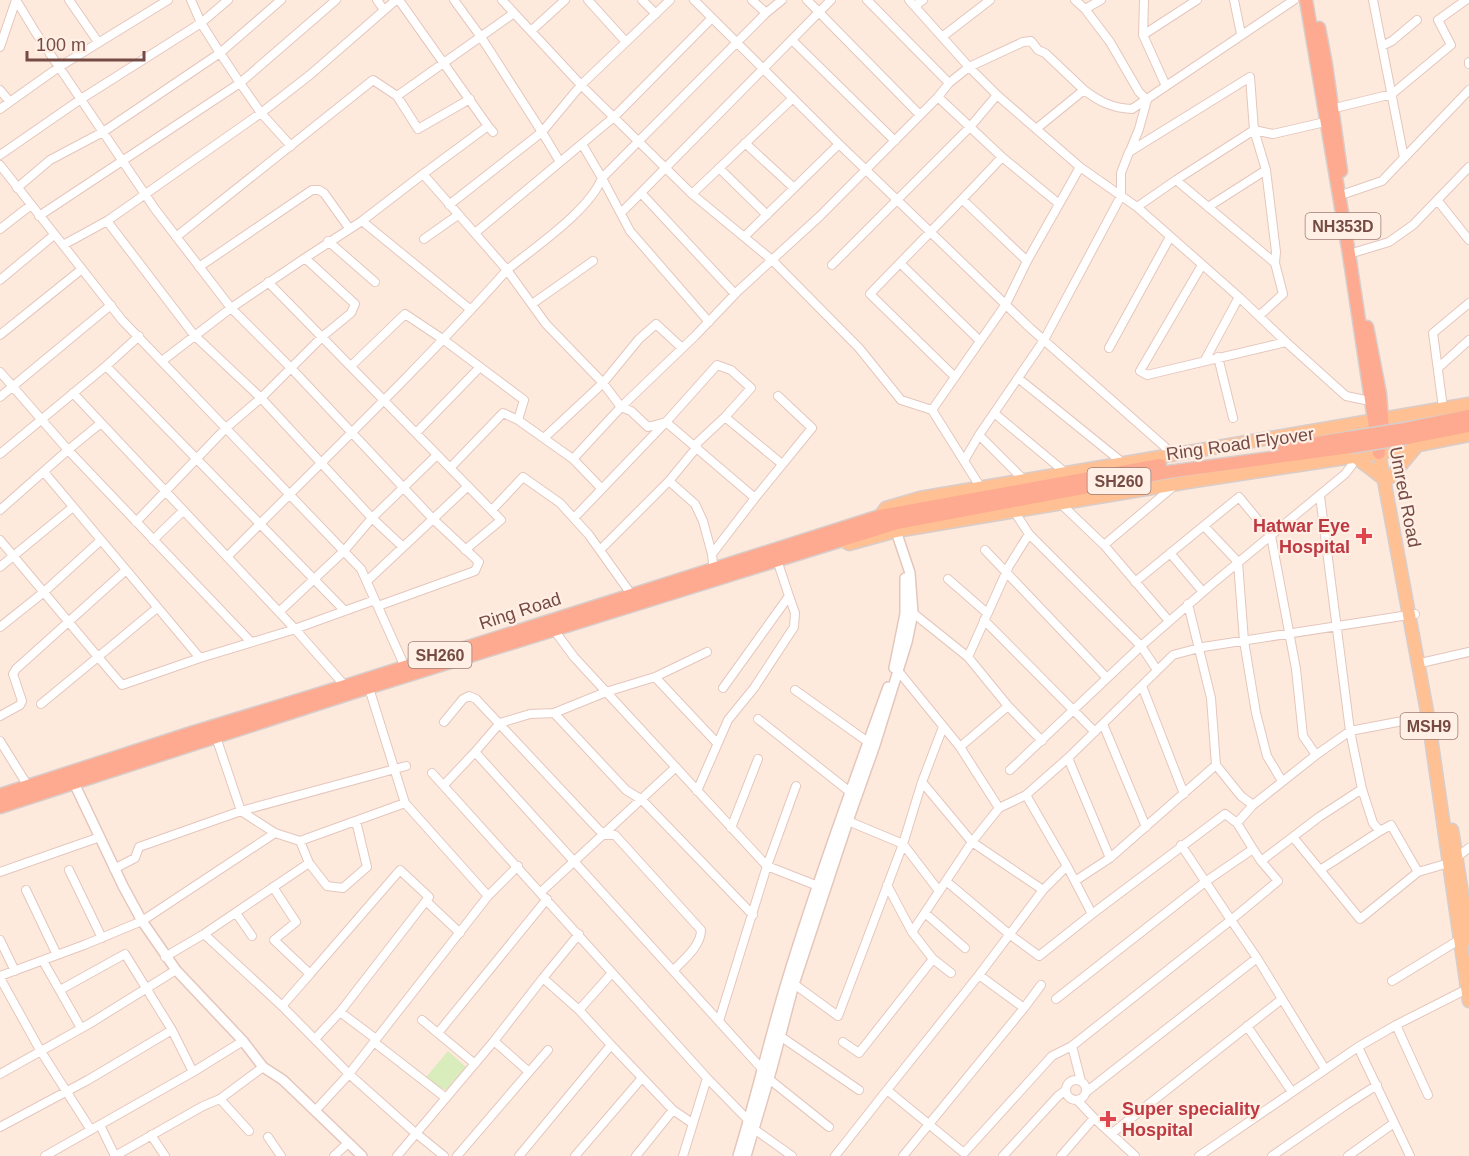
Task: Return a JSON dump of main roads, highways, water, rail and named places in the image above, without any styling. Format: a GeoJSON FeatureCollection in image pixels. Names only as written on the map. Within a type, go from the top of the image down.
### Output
{"type":"FeatureCollection","features":[{"type":"Feature","properties":{"kind":"highway","name":"NH353D"},"geometry":{"type":"LineString","coordinates":[[1306,0],[1325,122],[1356,265],[1380,394],[1377,420]]}},
{"type":"Feature","properties":{"kind":"highway","name":"NH353D"},"geometry":{"type":"LineString","coordinates":[[1314,0],[1326,65],[1370,401],[1377,420],[1382,452]]}},
{"type":"Feature","properties":{"kind":"highway","name":"Ring Road Flyover"},"geometry":{"type":"LineString","coordinates":[[1410,438],[1469,416]]}},
{"type":"Feature","properties":{"kind":"highway","name":"Ring Road Flyover"},"geometry":{"type":"LineString","coordinates":[[842,539],[897,523],[1168,472],[1351,450],[1469,426]]}},
{"type":"Feature","properties":{"kind":"highway","name":"Ring Road Flyover"},"geometry":{"type":"LineString","coordinates":[[880,516],[1166,464],[1351,450]]}},
{"type":"Feature","properties":{"kind":"highway","name":"Ring Road"},"geometry":{"type":"LineString","coordinates":[[0,795],[190,733],[348,690],[369,688],[554,630],[880,516]]}},
{"type":"Feature","properties":{"kind":"highway","name":"Ring Road"},"geometry":{"type":"LineString","coordinates":[[0,807],[216,737],[405,667],[631,594],[777,560],[842,539]]}},
{"type":"Feature","properties":{"kind":"main road"},"geometry":{"type":"LineString","coordinates":[[880,516],[886,508],[920,498],[1352,425],[1466,402]]}},
{"type":"Feature","properties":{"kind":"main road"},"geometry":{"type":"LineString","coordinates":[[842,539],[849,544],[896,531],[1177,484],[1351,450],[1382,452],[1410,438],[1469,435]]}},
{"type":"Feature","properties":{"kind":"main road"},"geometry":{"type":"LineString","coordinates":[[1351,450],[1387,478],[1410,438]]}},
{"type":"Feature","properties":{"kind":"main road","name":"Umred Road"},"geometry":{"type":"LineString","coordinates":[[1382,452],[1431,716],[1464,940],[1468,993]]}},
{"type":"Feature","properties":{"kind":"main road"},"geometry":{"type":"LineString","coordinates":[[1412,615],[1425,662],[1431,716]]}},
{"type":"Feature","properties":{"kind":"place","name":"Hatwar Eye Hospital"},"geometry":{"type":"Point","coordinates":[1364,536]}},
{"type":"Feature","properties":{"kind":"place","name":"Super speciality Hospital"},"geometry":{"type":"Point","coordinates":[1108,1119]}}]}
